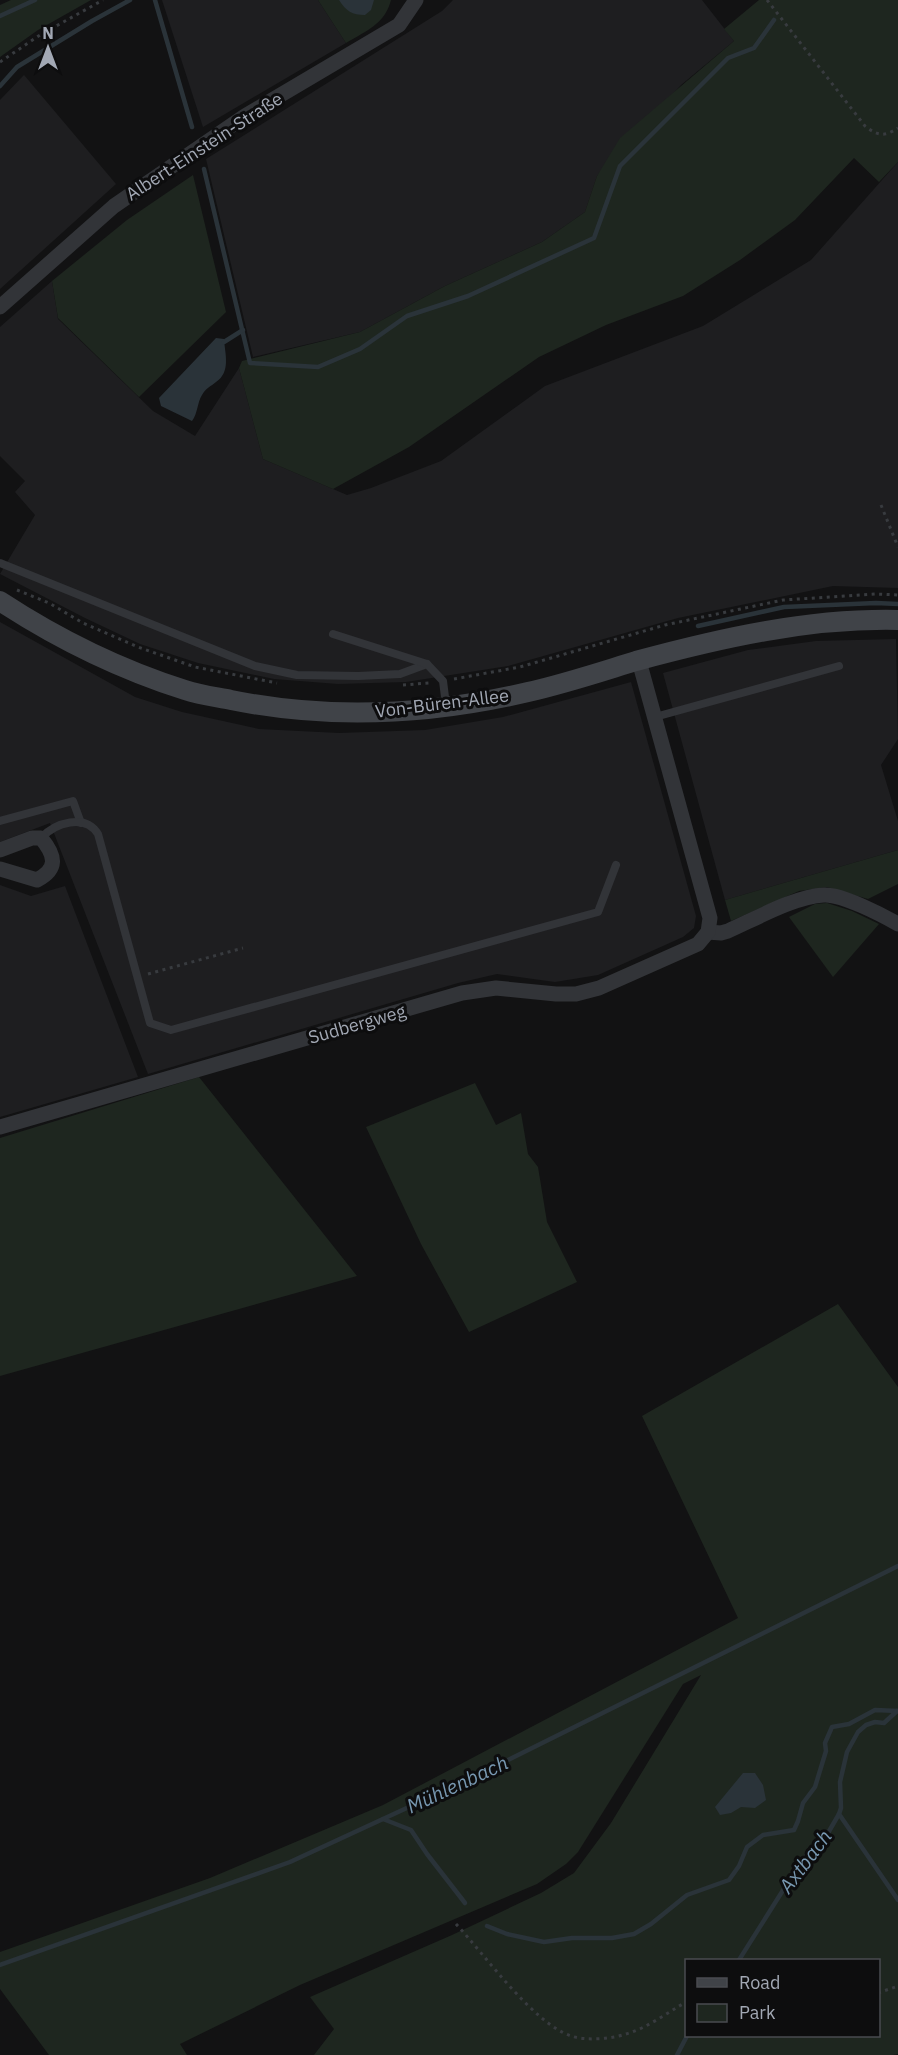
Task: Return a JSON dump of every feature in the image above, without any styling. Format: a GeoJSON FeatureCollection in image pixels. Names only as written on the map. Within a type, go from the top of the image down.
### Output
{"type":"FeatureCollection","features":[{"type":"Feature","properties":{"kind":"street","name":"Albert-Einstein-Straße"},"geometry":{"type":"LineString","coordinates":[[0,308],[114,206],[245,116],[399,25],[416,0]]}},
{"type":"Feature","properties":{"kind":"street","name":"Von-Büren-Allee"},"geometry":{"type":"LineString","coordinates":[[5,594],[38,626],[74,646],[129,670],[187,691],[267,708],[337,714],[411,711],[527,692],[747,634],[814,623],[898,620]]}},
{"type":"Feature","properties":{"kind":"street"},"geometry":{"type":"LineString","coordinates":[[639,661],[710,918],[708,932]]}},
{"type":"Feature","properties":{"kind":"street"},"geometry":{"type":"LineString","coordinates":[[0,850],[32,838],[42,838],[50,849],[53,865],[49,874],[37,880],[0,869]]}},
{"type":"Feature","properties":{"kind":"street","name":"Sudbergweg"},"geometry":{"type":"LineString","coordinates":[[0,1127],[462,993],[496,988],[576,994],[599,988],[698,944],[708,932],[721,933],[802,899],[826,894],[855,903],[898,924]]}},
{"type":"Feature","properties":{"kind":"lane"},"geometry":{"type":"LineString","coordinates":[[0,563],[255,666],[297,675],[358,676],[400,674],[427,664]]}},
{"type":"Feature","properties":{"kind":"lane"},"geometry":{"type":"LineString","coordinates":[[333,634],[427,664],[443,681],[447,706]]}},
{"type":"Feature","properties":{"kind":"lane"},"geometry":{"type":"LineString","coordinates":[[655,717],[839,666]]}},
{"type":"Feature","properties":{"kind":"lane"},"geometry":{"type":"LineString","coordinates":[[0,821],[72,801],[81,822]]}},
{"type":"Feature","properties":{"kind":"lane"},"geometry":{"type":"LineString","coordinates":[[42,838],[50,829],[67,822],[81,822],[94,827],[98,834],[150,1023],[171,1030],[598,912],[616,865]]}},
{"type":"Feature","properties":{"kind":"path"},"geometry":{"type":"LineString","coordinates":[[0,62],[40,35],[103,0]]}},
{"type":"Feature","properties":{"kind":"path"},"geometry":{"type":"LineString","coordinates":[[767,0],[865,126],[880,134],[889,134],[898,128]]}},
{"type":"Feature","properties":{"kind":"path"},"geometry":{"type":"LineString","coordinates":[[881,505],[898,547]]}},
{"type":"Feature","properties":{"kind":"path"},"geometry":{"type":"LineString","coordinates":[[5,594],[49,603],[83,623],[138,648],[195,667],[281,684]]}},
{"type":"Feature","properties":{"kind":"path"},"geometry":{"type":"LineString","coordinates":[[398,686],[443,681],[520,667],[665,625],[783,600],[876,594],[898,595]]}},
{"type":"Feature","properties":{"kind":"path"},"geometry":{"type":"LineString","coordinates":[[138,977],[243,948]]}},
{"type":"Feature","properties":{"kind":"path"},"geometry":{"type":"LineString","coordinates":[[456,1924],[548,2024],[572,2037],[597,2038],[625,2035],[685,2003]]}},
{"type":"Feature","properties":{"kind":"path"},"geometry":{"type":"LineString","coordinates":[[880,1993],[898,1986]]}},
{"type":"Feature","properties":{"kind":"shaded area"},"geometry":{"type":"Polygon","coordinates":[[[162,0],[318,0],[346,43],[203,127],[162,0]]]}},
{"type":"Feature","properties":{"kind":"shaded area"},"geometry":{"type":"Polygon","coordinates":[[[339,0],[374,0],[371,10],[365,15],[350,12],[339,0]]]}},
{"type":"Feature","properties":{"kind":"shaded area"},"geometry":{"type":"Polygon","coordinates":[[[453,0],[702,0],[734,41],[681,85],[597,176],[585,212],[542,242],[445,286],[360,332],[253,357],[206,159],[442,11],[453,0]]]}},
{"type":"Feature","properties":{"kind":"shaded area"},"geometry":{"type":"Polygon","coordinates":[[[24,75],[116,184],[0,289],[0,100],[24,75]]]}},
{"type":"Feature","properties":{"kind":"shaded area"},"geometry":{"type":"Polygon","coordinates":[[[898,162],[898,588],[833,586],[678,618],[508,666],[406,682],[338,684],[274,679],[198,663],[140,644],[0,574],[35,515],[15,492],[25,481],[0,456],[0,327],[52,281],[58,319],[153,411],[195,436],[239,368],[263,459],[347,495],[441,461],[545,386],[703,326],[811,260],[898,162]]]}},
{"type":"Feature","properties":{"kind":"shaded area"},"geometry":{"type":"Polygon","coordinates":[[[216,338],[224,339],[226,357],[224,373],[203,393],[192,421],[161,406],[159,398],[216,338]]]}},
{"type":"Feature","properties":{"kind":"shaded area"},"geometry":{"type":"Polygon","coordinates":[[[0,622],[135,697],[182,712],[259,729],[339,733],[425,730],[503,717],[631,682],[696,916],[694,928],[683,937],[598,975],[555,982],[497,974],[458,983],[148,1074],[50,823],[0,842],[0,622]]]}},
{"type":"Feature","properties":{"kind":"shaded area"},"geometry":{"type":"Polygon","coordinates":[[[896,639],[898,739],[881,765],[898,821],[898,850],[725,900],[663,673],[748,650],[816,641],[896,639]]]}},
{"type":"Feature","properties":{"kind":"shaded area"},"geometry":{"type":"Polygon","coordinates":[[[0,885],[31,896],[65,886],[138,1077],[0,1117],[0,885]]]}},
{"type":"Feature","properties":{"kind":"shaded area"},"geometry":{"type":"Polygon","coordinates":[[[743,1773],[755,1773],[763,1785],[766,1800],[755,1808],[741,1807],[731,1813],[720,1815],[715,1807],[743,1773]]]}},
{"type":"Feature","properties":{"kind":"green space"},"geometry":{"type":"Polygon","coordinates":[[[11,0],[91,0],[38,30],[0,57],[0,5],[11,0]]]}},
{"type":"Feature","properties":{"kind":"green space"},"geometry":{"type":"Polygon","coordinates":[[[318,0],[391,0],[379,21],[346,43],[318,0]]]}},
{"type":"Feature","properties":{"kind":"green space"},"geometry":{"type":"Polygon","coordinates":[[[759,0],[898,0],[898,162],[879,182],[854,158],[795,220],[740,260],[683,296],[606,325],[539,357],[409,447],[333,489],[263,459],[239,368],[242,361],[360,332],[445,286],[542,242],[585,212],[597,176],[620,138],[734,41],[724,29],[759,0]]]}},
{"type":"Feature","properties":{"kind":"green space"},"geometry":{"type":"Polygon","coordinates":[[[193,175],[226,312],[139,397],[58,318],[52,281],[127,220],[193,175]]]}},
{"type":"Feature","properties":{"kind":"green space"},"geometry":{"type":"Polygon","coordinates":[[[898,850],[898,884],[868,899],[827,887],[799,891],[731,921],[725,900],[898,850]]]}},
{"type":"Feature","properties":{"kind":"green space"},"geometry":{"type":"Polygon","coordinates":[[[827,903],[852,911],[879,924],[833,977],[789,917],[815,904],[827,903]]]}},
{"type":"Feature","properties":{"kind":"green space"},"geometry":{"type":"Polygon","coordinates":[[[199,1077],[357,1276],[0,1376],[0,1138],[199,1077]]]}},
{"type":"Feature","properties":{"kind":"green space"},"geometry":{"type":"Polygon","coordinates":[[[475,1083],[496,1125],[521,1113],[528,1154],[538,1167],[547,1222],[577,1282],[469,1332],[421,1244],[366,1127],[475,1083]]]}},
{"type":"Feature","properties":{"kind":"green space"},"geometry":{"type":"Polygon","coordinates":[[[838,1304],[898,1387],[898,2054],[314,2055],[334,2029],[310,1997],[452,1935],[541,1893],[574,1873],[611,1823],[701,1675],[683,1684],[578,1852],[566,1864],[537,1884],[300,1985],[180,2044],[187,2055],[49,2055],[0,1989],[0,1952],[210,1878],[383,1805],[738,1618],[642,1416],[838,1304]]]}},
{"type":"Feature","properties":{"kind":"waterway"},"geometry":{"type":"LineString","coordinates":[[0,16],[35,0]]}},
{"type":"Feature","properties":{"kind":"waterway"},"geometry":{"type":"LineString","coordinates":[[0,86],[17,67],[130,0]]}},
{"type":"Feature","properties":{"kind":"waterway"},"geometry":{"type":"LineString","coordinates":[[155,0],[192,127]]}},
{"type":"Feature","properties":{"kind":"waterway"},"geometry":{"type":"LineString","coordinates":[[204,169],[250,363],[318,367],[360,349],[407,316],[468,296],[594,238],[620,166],[728,58],[754,48],[774,20]]}},
{"type":"Feature","properties":{"kind":"waterway"},"geometry":{"type":"LineString","coordinates":[[224,342],[243,330]]}},
{"type":"Feature","properties":{"kind":"waterway"},"geometry":{"type":"LineString","coordinates":[[698,626],[784,607],[898,604]]}},
{"type":"Feature","properties":{"kind":"waterway","name":"Mühlenbach"},"geometry":{"type":"LineString","coordinates":[[0,1965],[290,1862],[476,1776],[898,1566]]}},
{"type":"Feature","properties":{"kind":"waterway"},"geometry":{"type":"LineString","coordinates":[[487,1926],[507,1934],[544,1942],[572,1938],[612,1938],[634,1934],[651,1924],[687,1895],[729,1880],[739,1866],[747,1847],[763,1835],[794,1830],[803,1803],[815,1787],[826,1751],[825,1743],[832,1727],[849,1724],[875,1710],[898,1711]]}},
{"type":"Feature","properties":{"kind":"waterway","name":"Axtbach"},"geometry":{"type":"LineString","coordinates":[[740,1959],[797,1868],[821,1836],[828,1833],[839,1814],[841,1808],[840,1782],[847,1752],[858,1732],[866,1725],[875,1722],[884,1723],[897,1711]]}},
{"type":"Feature","properties":{"kind":"waterway"},"geometry":{"type":"LineString","coordinates":[[839,1814],[898,1900]]}},
{"type":"Feature","properties":{"kind":"waterway"},"geometry":{"type":"LineString","coordinates":[[383,1819],[411,1830],[465,1903]]}},
{"type":"Feature","properties":{"kind":"waterway","name":"Axtbach"},"geometry":{"type":"LineString","coordinates":[[677,2055],[686,2037]]}}]}
